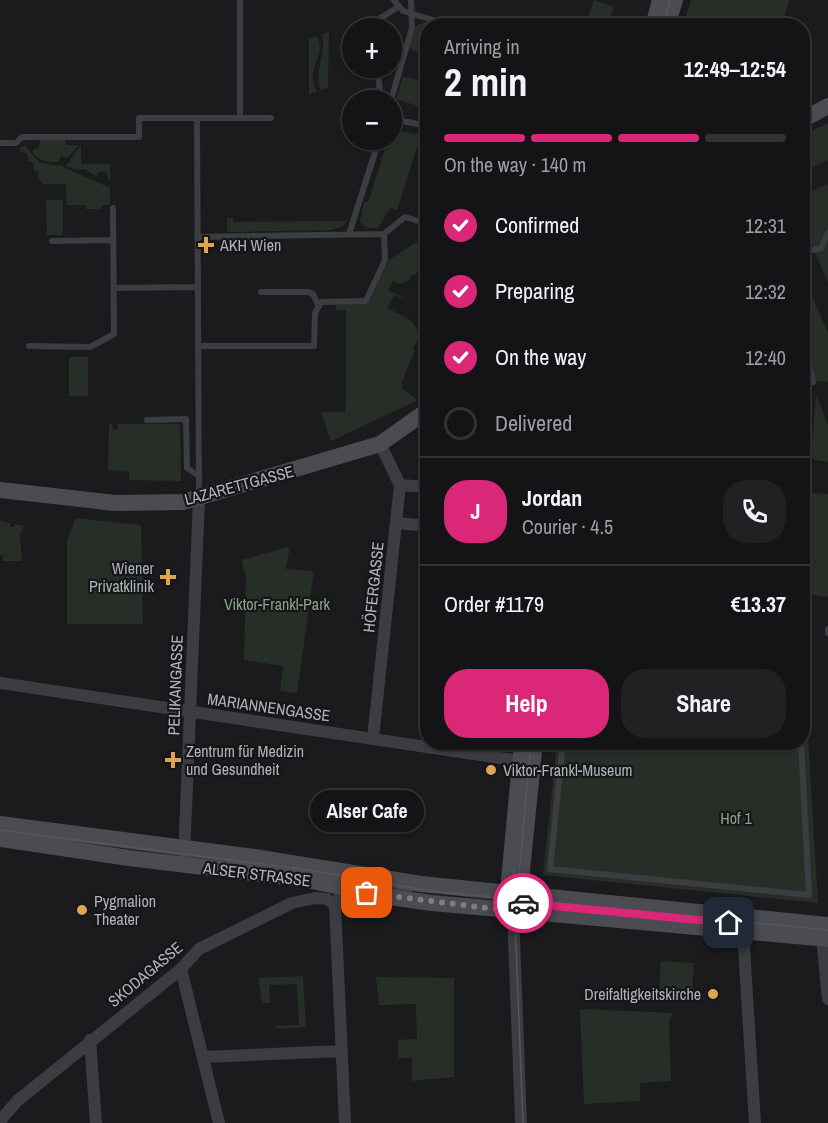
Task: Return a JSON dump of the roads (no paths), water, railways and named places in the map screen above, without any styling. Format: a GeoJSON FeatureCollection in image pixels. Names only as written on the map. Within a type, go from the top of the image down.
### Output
{"type":"FeatureCollection","features":[{"type":"Feature","properties":{"kind":"main road"},"geometry":{"type":"LineString","coordinates":[[655,18],[660,0]]}},
{"type":"Feature","properties":{"kind":"main road"},"geometry":{"type":"LineString","coordinates":[[669,18],[675,0]]}},
{"type":"Feature","properties":{"kind":"main road"},"geometry":{"type":"LineString","coordinates":[[810,116],[828,106]]}},
{"type":"Feature","properties":{"kind":"main road","name":"LAZARETTGASSE"},"geometry":{"type":"LineString","coordinates":[[0,490],[115,503],[183,502],[380,444],[420,416]]}},
{"type":"Feature","properties":{"kind":"main road"},"geometry":{"type":"LineString","coordinates":[[513,900],[526,762],[524,750]]}},
{"type":"Feature","properties":{"kind":"main road"},"geometry":{"type":"LineString","coordinates":[[526,762],[531,750]]}},
{"type":"Feature","properties":{"kind":"main road","name":"ALSER STRASSE"},"geometry":{"type":"LineString","coordinates":[[0,824],[389,897],[513,900],[827,934]]}},
{"type":"Feature","properties":{"kind":"main road","name":"ALSER STRASSE"},"geometry":{"type":"LineString","coordinates":[[0,839],[179,857],[298,864],[513,900],[743,932],[827,934]]}},
{"type":"Feature","properties":{"kind":"street"},"geometry":{"type":"LineString","coordinates":[[380,444],[400,485],[420,486]]}},
{"type":"Feature","properties":{"kind":"street","name":"HÖFERGASSE"},"geometry":{"type":"LineString","coordinates":[[373,738],[400,485]]}},
{"type":"Feature","properties":{"kind":"street","name":"PELIKANGASSE"},"geometry":{"type":"LineString","coordinates":[[179,857],[191,713],[199,499]]}},
{"type":"Feature","properties":{"kind":"street"},"geometry":{"type":"LineString","coordinates":[[397,523],[420,525]]}},
{"type":"Feature","properties":{"kind":"street","name":"MARIANNENGASSE"},"geometry":{"type":"LineString","coordinates":[[0,683],[420,745]]}},
{"type":"Feature","properties":{"kind":"street","name":"MARIANNENGASSE"},"geometry":{"type":"LineString","coordinates":[[450,750],[526,762]]}},
{"type":"Feature","properties":{"kind":"street"},"geometry":{"type":"LineString","coordinates":[[345,888],[335,905],[345,1123]]}},
{"type":"Feature","properties":{"kind":"street","name":"SKODAGASSE"},"geometry":{"type":"LineString","coordinates":[[0,1121],[18,1101],[90,1040],[181,969],[199,950],[292,903],[315,898],[327,899],[335,905]]}},
{"type":"Feature","properties":{"kind":"street"},"geometry":{"type":"LineString","coordinates":[[513,900],[521,1123]]}},
{"type":"Feature","properties":{"kind":"street"},"geometry":{"type":"LineString","coordinates":[[743,932],[755,1123]]}},
{"type":"Feature","properties":{"kind":"street"},"geometry":{"type":"LineString","coordinates":[[827,934],[828,999]]}},
{"type":"Feature","properties":{"kind":"street"},"geometry":{"type":"LineString","coordinates":[[181,969],[219,1123]]}},
{"type":"Feature","properties":{"kind":"street"},"geometry":{"type":"LineString","coordinates":[[90,1040],[96,1123]]}},
{"type":"Feature","properties":{"kind":"street"},"geometry":{"type":"LineString","coordinates":[[204,1057],[342,1051]]}},
{"type":"Feature","properties":{"kind":"lane"},"geometry":{"type":"LineString","coordinates":[[240,0],[240,118]]}},
{"type":"Feature","properties":{"kind":"lane"},"geometry":{"type":"LineString","coordinates":[[394,0],[398,7],[425,18]]}},
{"type":"Feature","properties":{"kind":"lane"},"geometry":{"type":"LineString","coordinates":[[394,90],[412,28],[411,0]]}},
{"type":"Feature","properties":{"kind":"lane"},"geometry":{"type":"LineString","coordinates":[[381,18],[398,7]]}},
{"type":"Feature","properties":{"kind":"lane"},"geometry":{"type":"LineString","coordinates":[[0,143],[16,143],[22,137],[139,137],[140,118],[271,118]]}},
{"type":"Feature","properties":{"kind":"lane"},"geometry":{"type":"LineString","coordinates":[[196,118],[199,499]]}},
{"type":"Feature","properties":{"kind":"lane"},"geometry":{"type":"LineString","coordinates":[[402,121],[420,124]]}},
{"type":"Feature","properties":{"kind":"lane"},"geometry":{"type":"LineString","coordinates":[[349,234],[376,150]]}},
{"type":"Feature","properties":{"kind":"lane"},"geometry":{"type":"LineString","coordinates":[[29,346],[90,347],[114,334],[113,208]]}},
{"type":"Feature","properties":{"kind":"lane"},"geometry":{"type":"LineString","coordinates":[[197,237],[384,234],[405,217],[420,222]]}},
{"type":"Feature","properties":{"kind":"lane"},"geometry":{"type":"LineString","coordinates":[[814,250],[821,248],[828,233]]}},
{"type":"Feature","properties":{"kind":"lane"},"geometry":{"type":"LineString","coordinates":[[318,305],[324,301],[366,301],[385,260],[384,234]]}},
{"type":"Feature","properties":{"kind":"lane"},"geometry":{"type":"LineString","coordinates":[[52,241],[113,240]]}},
{"type":"Feature","properties":{"kind":"lane"},"geometry":{"type":"LineString","coordinates":[[114,288],[197,287]]}},
{"type":"Feature","properties":{"kind":"lane"},"geometry":{"type":"LineString","coordinates":[[198,346],[314,342],[318,305],[313,294],[308,292],[261,292]]}},
{"type":"Feature","properties":{"kind":"lane"},"geometry":{"type":"LineString","coordinates":[[810,369],[813,382]]}},
{"type":"Feature","properties":{"kind":"lane"},"geometry":{"type":"LineString","coordinates":[[147,420],[186,419],[188,468],[199,476]]}},
{"type":"Feature","properties":{"kind":"lane"},"geometry":{"type":"LineString","coordinates":[[562,750],[550,869],[809,895],[801,750]]}},
{"type":"Feature","properties":{"kind":"lane"},"geometry":{"type":"LineString","coordinates":[[0,832],[179,857]]}},
{"type":"Feature","properties":{"kind":"tram line"},"geometry":{"type":"LineString","coordinates":[[665,18],[670,0]]}},
{"type":"Feature","properties":{"kind":"tram line"},"geometry":{"type":"LineString","coordinates":[[523,1123],[515,920],[530,750]]}},
{"type":"Feature","properties":{"kind":"tram line"},"geometry":{"type":"LineString","coordinates":[[0,830],[308,870],[430,891],[828,930]]}},
{"type":"Feature","properties":{"kind":"tram line"},"geometry":{"type":"LineString","coordinates":[[487,895],[505,886],[515,868]]}},
{"type":"Feature","properties":{"kind":"place","name":"AKH Wien"},"geometry":{"type":"Point","coordinates":[206,245]}},
{"type":"Feature","properties":{"kind":"place","name":"Wiener Privatklinik"},"geometry":{"type":"Point","coordinates":[168,577]}},
{"type":"Feature","properties":{"kind":"place","name":"Zentrum für Medizin und Gesundheit"},"geometry":{"type":"Point","coordinates":[173,760]}},
{"type":"Feature","properties":{"kind":"place","name":"Viktor-Frankl-Museum"},"geometry":{"type":"Point","coordinates":[491,770]}},
{"type":"Feature","properties":{"kind":"place","name":"Alser Cafe"},"geometry":{"type":"Point","coordinates":[367,893]}},
{"type":"Feature","properties":{"kind":"place","name":"Pygmalion Theater"},"geometry":{"type":"Point","coordinates":[82,910]}},
{"type":"Feature","properties":{"kind":"place","name":"Dreifaltigkeitskirche"},"geometry":{"type":"Point","coordinates":[713,994]}},
{"type":"Feature","properties":{"kind":"park label","name":"Viktor-Frankl-Park"},"geometry":{"type":"Point","coordinates":[277,604]}},
{"type":"Feature","properties":{"kind":"park label","name":"Hof 1"},"geometry":{"type":"Point","coordinates":[736,818]}}]}
